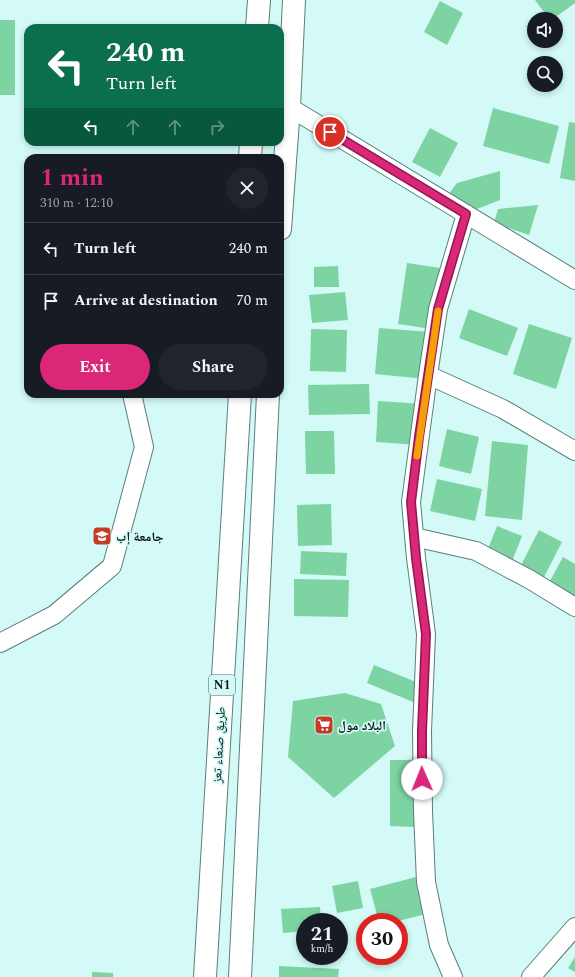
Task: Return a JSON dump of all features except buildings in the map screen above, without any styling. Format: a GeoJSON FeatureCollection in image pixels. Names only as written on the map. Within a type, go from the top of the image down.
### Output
{"type":"FeatureCollection","features":[{"type":"Feature","properties":{"kind":"highway"},"geometry":{"type":"LineString","coordinates":[[257,24],[259,0]]}},
{"type":"Feature","properties":{"kind":"highway"},"geometry":{"type":"LineString","coordinates":[[284,175],[294,0]]}},
{"type":"Feature","properties":{"kind":"highway","name":"طريق صنعاء تعز"},"geometry":{"type":"LineString","coordinates":[[205,977],[240,398]]}},
{"type":"Feature","properties":{"kind":"highway","name":"N1"},"geometry":{"type":"LineString","coordinates":[[240,977],[268,398]]}},
{"type":"Feature","properties":{"kind":"street"},"geometry":{"type":"LineString","coordinates":[[289,107],[575,280]]}},
{"type":"Feature","properties":{"kind":"street"},"geometry":{"type":"LineString","coordinates":[[453,977],[439,945],[426,882],[422,731],[426,634],[411,502],[438,309],[466,214]]}},
{"type":"Feature","properties":{"kind":"street"},"geometry":{"type":"LineString","coordinates":[[428,375],[502,409],[575,451]]}},
{"type":"Feature","properties":{"kind":"street"},"geometry":{"type":"LineString","coordinates":[[0,643],[54,614],[112,566],[144,448],[133,398]]}},
{"type":"Feature","properties":{"kind":"street"},"geometry":{"type":"LineString","coordinates":[[414,537],[476,551],[530,579],[575,607]]}},
{"type":"Feature","properties":{"kind":"street"},"geometry":{"type":"LineString","coordinates":[[531,977],[575,927]]}},
{"type":"Feature","properties":{"kind":"slow traffic"},"geometry":{"type":"LineString","coordinates":[[417,456],[438,311]]}},
{"type":"Feature","properties":{"kind":"place","name":"جامعة إب"},"geometry":{"type":"Point","coordinates":[102,536]}},
{"type":"Feature","properties":{"kind":"place","name":"البلاد مول"},"geometry":{"type":"Point","coordinates":[324,725]}},
{"type":"Feature","properties":{"kind":"route"},"geometry":{"type":"LineString","coordinates":[[330,132],[466,214],[438,309],[411,502],[416,558],[426,634],[422,731],[422,779]]}}]}
